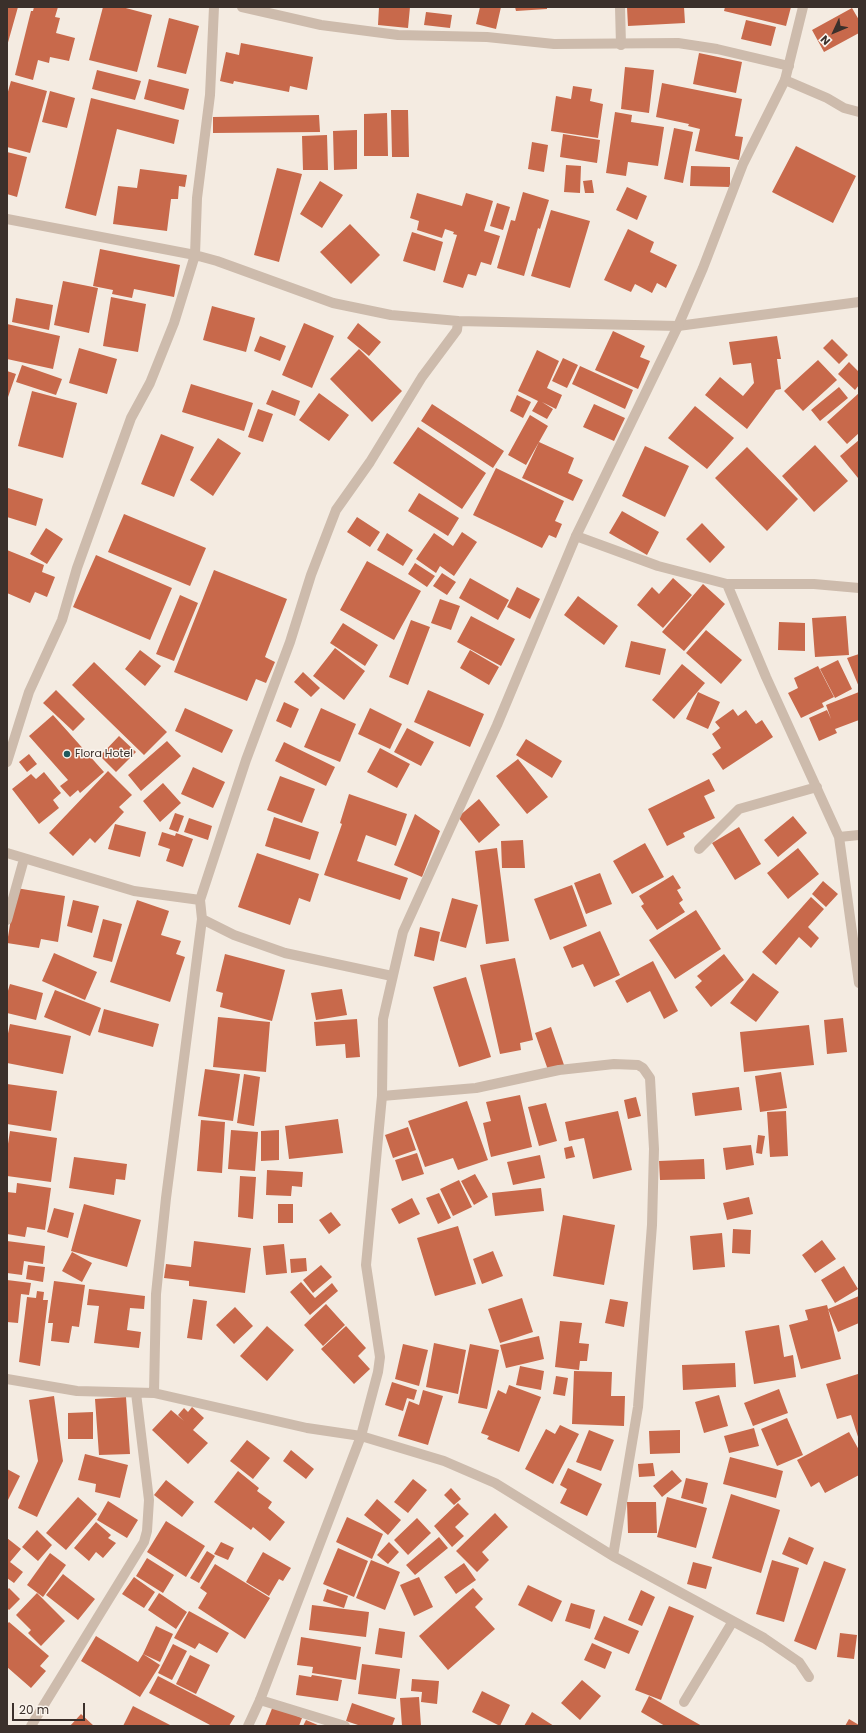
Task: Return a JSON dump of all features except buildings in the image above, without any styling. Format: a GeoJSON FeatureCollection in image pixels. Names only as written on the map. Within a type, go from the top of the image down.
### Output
{"type":"FeatureCollection","features":[{"type":"Feature","properties":{"kind":"street"},"geometry":{"type":"LineString","coordinates":[[7,762],[29,692],[62,620],[77,568],[131,418],[150,382],[174,323],[194,255],[197,198],[210,95],[214,7]]}},
{"type":"Feature","properties":{"kind":"street"},"geometry":{"type":"LineString","coordinates":[[242,7],[321,25],[398,35],[487,37],[554,44],[621,45],[678,43],[717,49],[789,66]]}},
{"type":"Feature","properties":{"kind":"street"},"geometry":{"type":"LineString","coordinates":[[620,7],[621,45]]}},
{"type":"Feature","properties":{"kind":"street"},"geometry":{"type":"LineString","coordinates":[[248,1726],[260,1700],[361,1436],[378,1372],[380,1358],[366,1265],[382,1096],[383,1019],[403,932],[497,725],[576,536],[678,326],[703,268],[743,164],[785,80],[803,7]]}},
{"type":"Feature","properties":{"kind":"street"},"geometry":{"type":"LineString","coordinates":[[785,80],[827,98],[844,108],[859,112]]}},
{"type":"Feature","properties":{"kind":"street"},"geometry":{"type":"LineString","coordinates":[[7,219],[194,255],[217,261],[334,303],[392,315],[458,321],[678,326],[859,302]]}},
{"type":"Feature","properties":{"kind":"street"},"geometry":{"type":"LineString","coordinates":[[154,1393],[156,1294],[166,1198],[202,919],[200,900],[246,760],[290,642],[311,575],[336,510],[378,450],[422,377],[457,330],[458,321]]}},
{"type":"Feature","properties":{"kind":"street"},"geometry":{"type":"LineString","coordinates":[[576,536],[658,566],[728,584],[814,584],[859,588]]}},
{"type":"Feature","properties":{"kind":"street"},"geometry":{"type":"LineString","coordinates":[[728,584],[766,678],[839,837],[859,983]]}},
{"type":"Feature","properties":{"kind":"street"},"geometry":{"type":"LineString","coordinates":[[699,849],[740,809],[817,787]]}},
{"type":"Feature","properties":{"kind":"street"},"geometry":{"type":"LineString","coordinates":[[839,837],[859,835]]}},
{"type":"Feature","properties":{"kind":"street"},"geometry":{"type":"LineString","coordinates":[[7,853],[134,891],[200,900]]}},
{"type":"Feature","properties":{"kind":"street"},"geometry":{"type":"LineString","coordinates":[[7,920],[24,859]]}},
{"type":"Feature","properties":{"kind":"street"},"geometry":{"type":"LineString","coordinates":[[202,919],[234,935],[285,953],[392,976]]}},
{"type":"Feature","properties":{"kind":"street"},"geometry":{"type":"LineString","coordinates":[[382,1096],[476,1088],[559,1070],[614,1064],[638,1065],[643,1068],[650,1078],[654,1149],[652,1226],[638,1407],[613,1556]]}},
{"type":"Feature","properties":{"kind":"street"},"geometry":{"type":"LineString","coordinates":[[7,1379],[78,1391],[154,1393],[307,1428],[361,1436],[444,1461],[495,1483],[613,1556],[764,1638],[799,1662],[809,1677]]}},
{"type":"Feature","properties":{"kind":"street"},"geometry":{"type":"LineString","coordinates":[[30,1726],[144,1542],[147,1531],[149,1500],[136,1392]]}},
{"type":"Feature","properties":{"kind":"street"},"geometry":{"type":"LineString","coordinates":[[684,1702],[733,1621]]}},
{"type":"Feature","properties":{"kind":"street"},"geometry":{"type":"LineString","coordinates":[[260,1700],[345,1726]]}},
{"type":"Feature","properties":{"kind":"place","name":"Flora Hotel"},"geometry":{"type":"Point","coordinates":[67,754]}}]}
